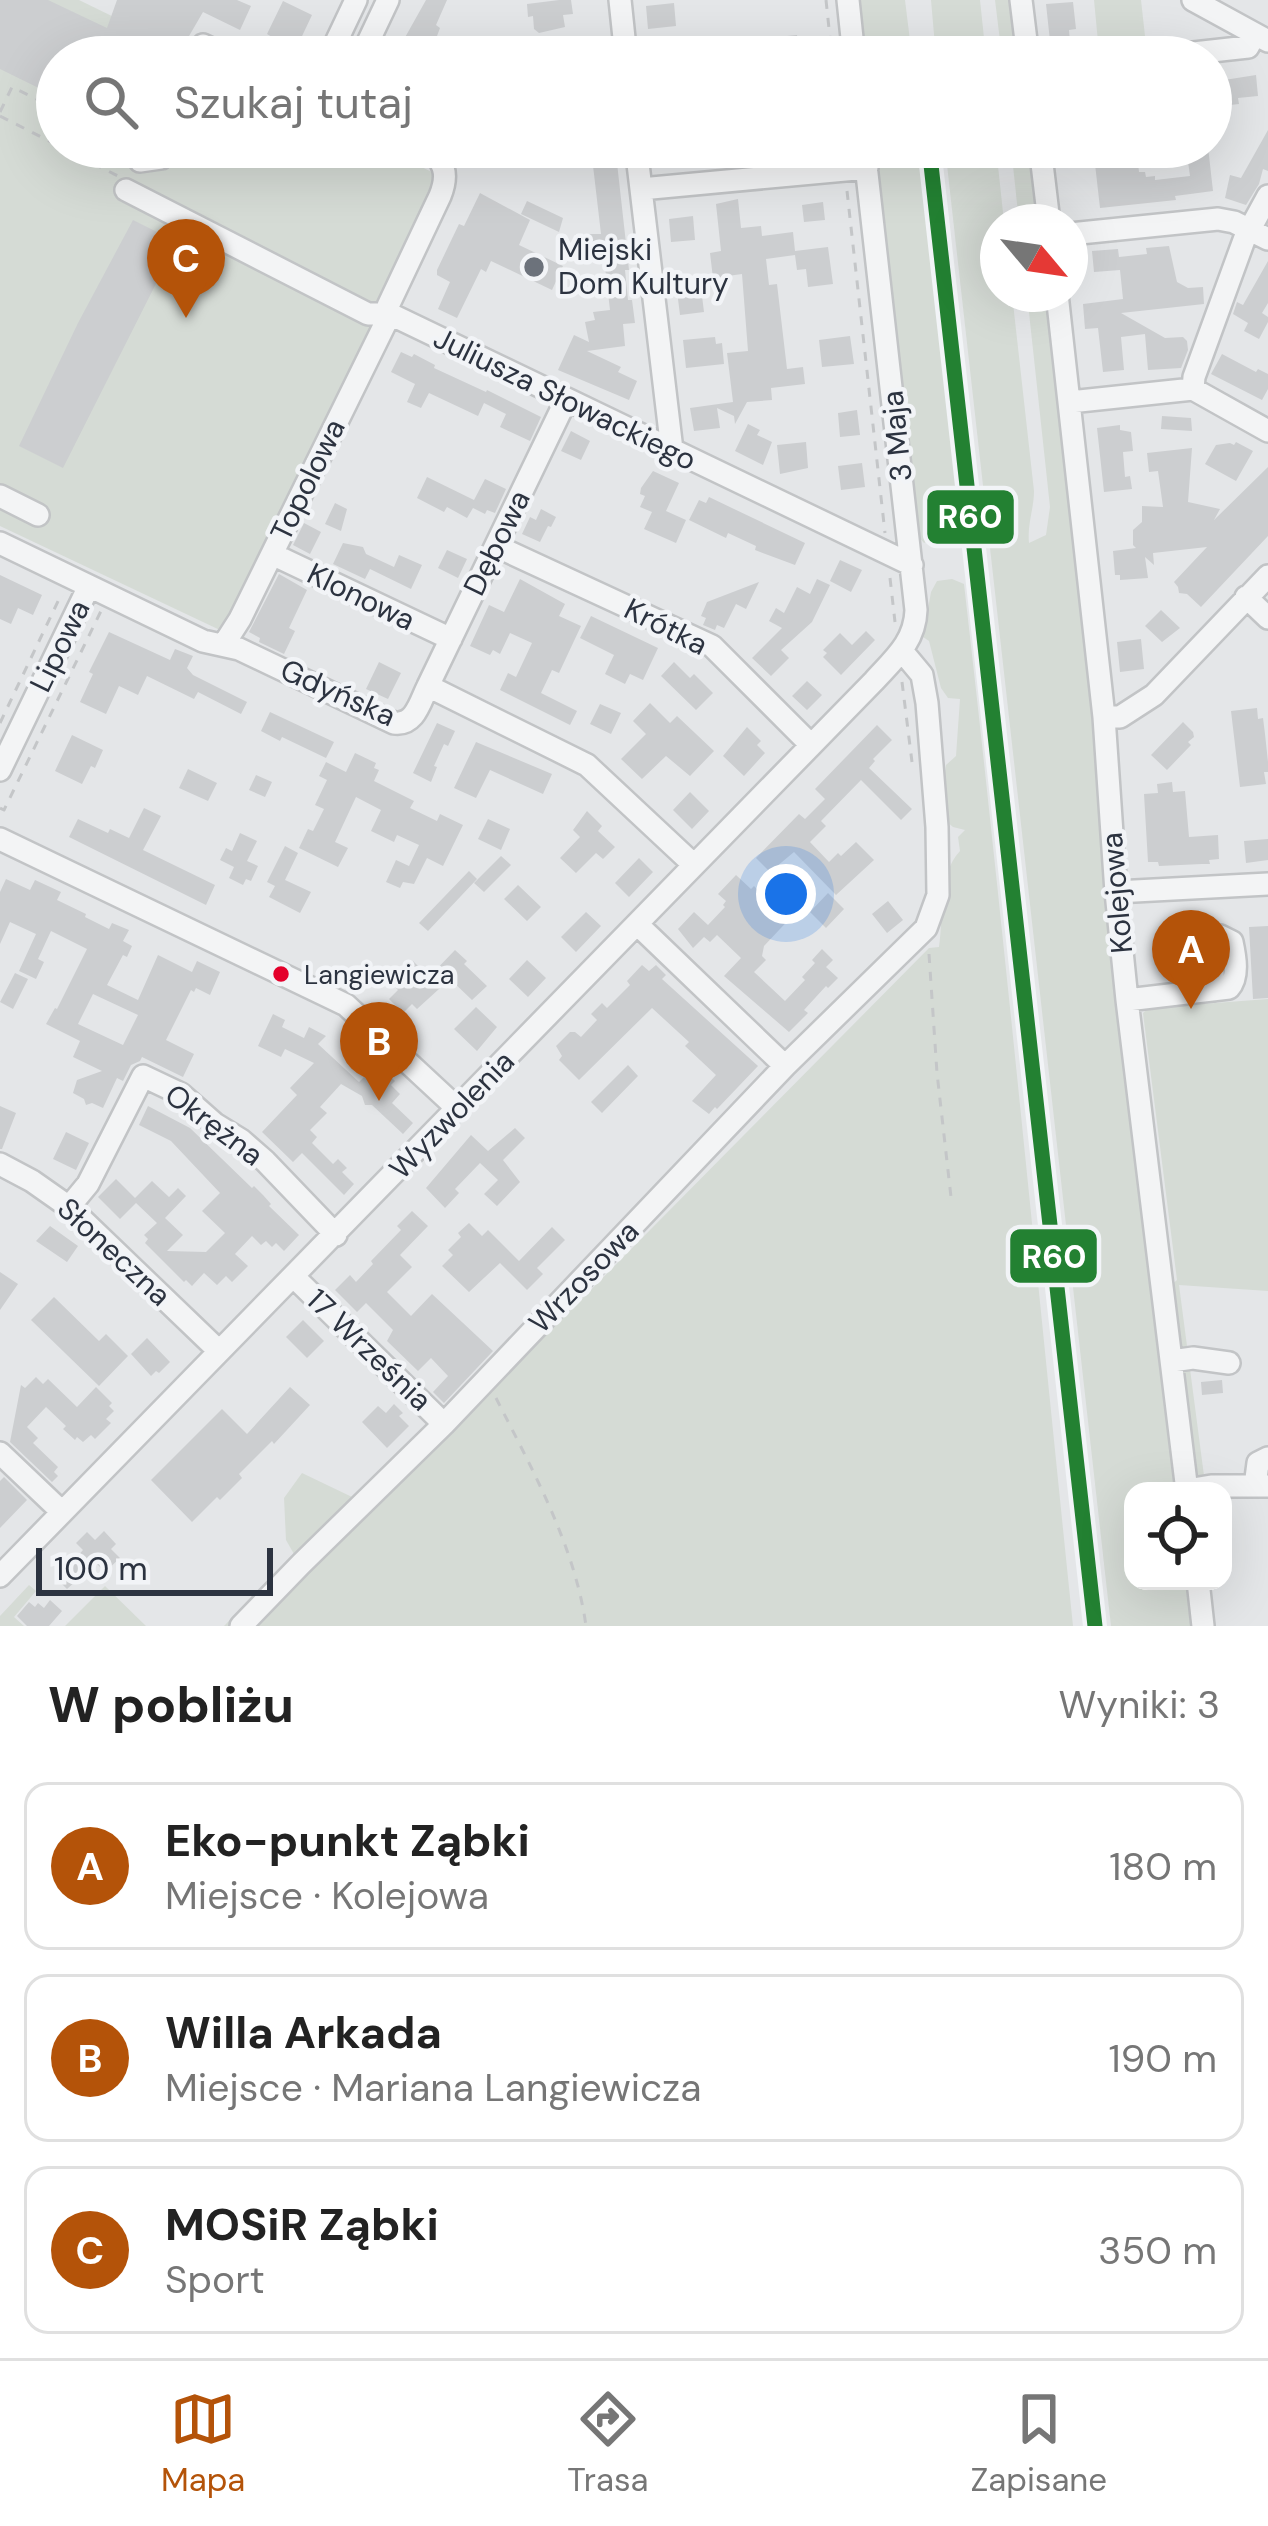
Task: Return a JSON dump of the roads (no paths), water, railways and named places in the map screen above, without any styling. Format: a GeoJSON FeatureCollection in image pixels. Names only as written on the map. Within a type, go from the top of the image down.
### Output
{"type":"FeatureCollection","features":[{"type":"Feature","properties":{"kind":"street"},"geometry":{"type":"LineString","coordinates":[[339,36],[356,0]]}},
{"type":"Feature","properties":{"kind":"street"},"geometry":{"type":"LineString","coordinates":[[371,36],[388,0]]}},
{"type":"Feature","properties":{"kind":"street"},"geometry":{"type":"LineString","coordinates":[[620,0],[624,36]]}},
{"type":"Feature","properties":{"kind":"street"},"geometry":{"type":"LineString","coordinates":[[848,0],[852,36]]}},
{"type":"Feature","properties":{"kind":"street"},"geometry":{"type":"LineString","coordinates":[[1021,0],[1025,36]]}},
{"type":"Feature","properties":{"kind":"street"},"geometry":{"type":"LineString","coordinates":[[1193,0],[1262,38]]}},
{"type":"Feature","properties":{"kind":"street"},"geometry":{"type":"LineString","coordinates":[[1232,48],[1262,38]]}},
{"type":"Feature","properties":{"kind":"street"},"geometry":{"type":"LineString","coordinates":[[390,314],[388,306],[440,196],[445,168]]}},
{"type":"Feature","properties":{"kind":"street"},"geometry":{"type":"LineString","coordinates":[[638,168],[671,450]]}},
{"type":"Feature","properties":{"kind":"street"},"geometry":{"type":"LineString","coordinates":[[641,189],[810,168]]}},
{"type":"Feature","properties":{"kind":"street","name":"3 Maja"},"geometry":{"type":"LineString","coordinates":[[859,168],[912,565],[916,620],[900,644]]}},
{"type":"Feature","properties":{"kind":"street"},"geometry":{"type":"LineString","coordinates":[[1043,168],[1047,204]]}},
{"type":"Feature","properties":{"kind":"street","name":"Juliusza Słowackiego"},"geometry":{"type":"LineString","coordinates":[[123,184],[368,314],[390,314],[912,565]]}},
{"type":"Feature","properties":{"kind":"street"},"geometry":{"type":"LineString","coordinates":[[1193,389],[1194,377],[1259,234],[1268,196]]}},
{"type":"Feature","properties":{"kind":"street"},"geometry":{"type":"LineString","coordinates":[[1088,231],[1218,219],[1259,234]]}},
{"type":"Feature","properties":{"kind":"street","name":"Kolejowa"},"geometry":{"type":"LineString","coordinates":[[1060,312],[1104,717],[1127,1000],[1186,1482]]}},
{"type":"Feature","properties":{"kind":"street","name":"Topolowa"},"geometry":{"type":"LineString","coordinates":[[224,644],[390,314]]}},
{"type":"Feature","properties":{"kind":"street"},"geometry":{"type":"LineString","coordinates":[[1070,402],[1193,389],[1268,431]]}},
{"type":"Feature","properties":{"kind":"street","name":"Dębowa"},"geometry":{"type":"LineString","coordinates":[[428,686],[566,400]]}},
{"type":"Feature","properties":{"kind":"street"},"geometry":{"type":"LineString","coordinates":[[0,496],[38,515]]}},
{"type":"Feature","properties":{"kind":"street","name":"Gdyńska"},"geometry":{"type":"LineString","coordinates":[[0,543],[203,641],[224,644],[394,723],[411,719],[428,686],[586,765],[694,866]]}},
{"type":"Feature","properties":{"kind":"street","name":"Krótka"},"geometry":{"type":"LineString","coordinates":[[496,546],[712,646],[812,745]]}},
{"type":"Feature","properties":{"kind":"street","name":"Klonowa"},"geometry":{"type":"LineString","coordinates":[[272,554],[451,640]]}},
{"type":"Feature","properties":{"kind":"street"},"geometry":{"type":"LineString","coordinates":[[1104,717],[1120,716],[1154,695],[1268,576]]}},
{"type":"Feature","properties":{"kind":"street","name":"Lipowa"},"geometry":{"type":"LineString","coordinates":[[0,770],[88,586]]}},
{"type":"Feature","properties":{"kind":"street"},"geometry":{"type":"LineString","coordinates":[[1246,597],[1268,618]]}},
{"type":"Feature","properties":{"kind":"street","name":"Wyzwolenia"},"geometry":{"type":"LineString","coordinates":[[1,1573],[812,745],[900,644]]}},
{"type":"Feature","properties":{"kind":"street","name":"Wrzosowa"},"geometry":{"type":"LineString","coordinates":[[242,1626],[444,1424],[785,1066],[926,928],[938,896],[929,724],[922,675],[900,644]]}},
{"type":"Feature","properties":{"kind":"street"},"geometry":{"type":"LineString","coordinates":[[0,839],[346,1005],[458,1109]]}},
{"type":"Feature","properties":{"kind":"street"},"geometry":{"type":"LineString","coordinates":[[1116,892],[1268,884]]}},
{"type":"Feature","properties":{"kind":"street"},"geometry":{"type":"LineString","coordinates":[[637,924],[785,1066]]}},
{"type":"Feature","properties":{"kind":"street"},"geometry":{"type":"LineString","coordinates":[[1127,1000],[1214,990]]}},
{"type":"Feature","properties":{"kind":"street","name":"Okrężna"},"geometry":{"type":"LineString","coordinates":[[69,1207],[88,1184],[143,1076],[182,1094],[241,1140],[335,1235]]}},
{"type":"Feature","properties":{"kind":"street","name":"Słoneczna"},"geometry":{"type":"LineString","coordinates":[[0,1164],[69,1207],[219,1351]]}},
{"type":"Feature","properties":{"kind":"street","name":"17 Września"},"geometry":{"type":"LineString","coordinates":[[294,1277],[444,1424]]}},
{"type":"Feature","properties":{"kind":"street"},"geometry":{"type":"LineString","coordinates":[[1172,1361],[1193,1358],[1229,1363]]}},
{"type":"Feature","properties":{"kind":"street"},"geometry":{"type":"LineString","coordinates":[[0,1453],[62,1512]]}},
{"type":"Feature","properties":{"kind":"street"},"geometry":{"type":"LineString","coordinates":[[1262,1486],[1258,1463],[1268,1458]]}},
{"type":"Feature","properties":{"kind":"street"},"geometry":{"type":"LineString","coordinates":[[1199,1590],[1203,1626]]}},
{"type":"Feature","properties":{"kind":"place","name":"Miejski Dom Kultury"},"geometry":{"type":"Point","coordinates":[534,267]}},
{"type":"Feature","properties":{"kind":"place","name":"MOSiR Ząbki"},"geometry":{"type":"Point","coordinates":[186,318]}},
{"type":"Feature","properties":{"kind":"place","name":"Langiewicza"},"geometry":{"type":"Point","coordinates":[281,974]}},
{"type":"Feature","properties":{"kind":"place","name":"Eko-punkt Ząbki"},"geometry":{"type":"Point","coordinates":[1191,1009]}},
{"type":"Feature","properties":{"kind":"place","name":"Willa Arkada"},"geometry":{"type":"Point","coordinates":[379,1101]}}]}
